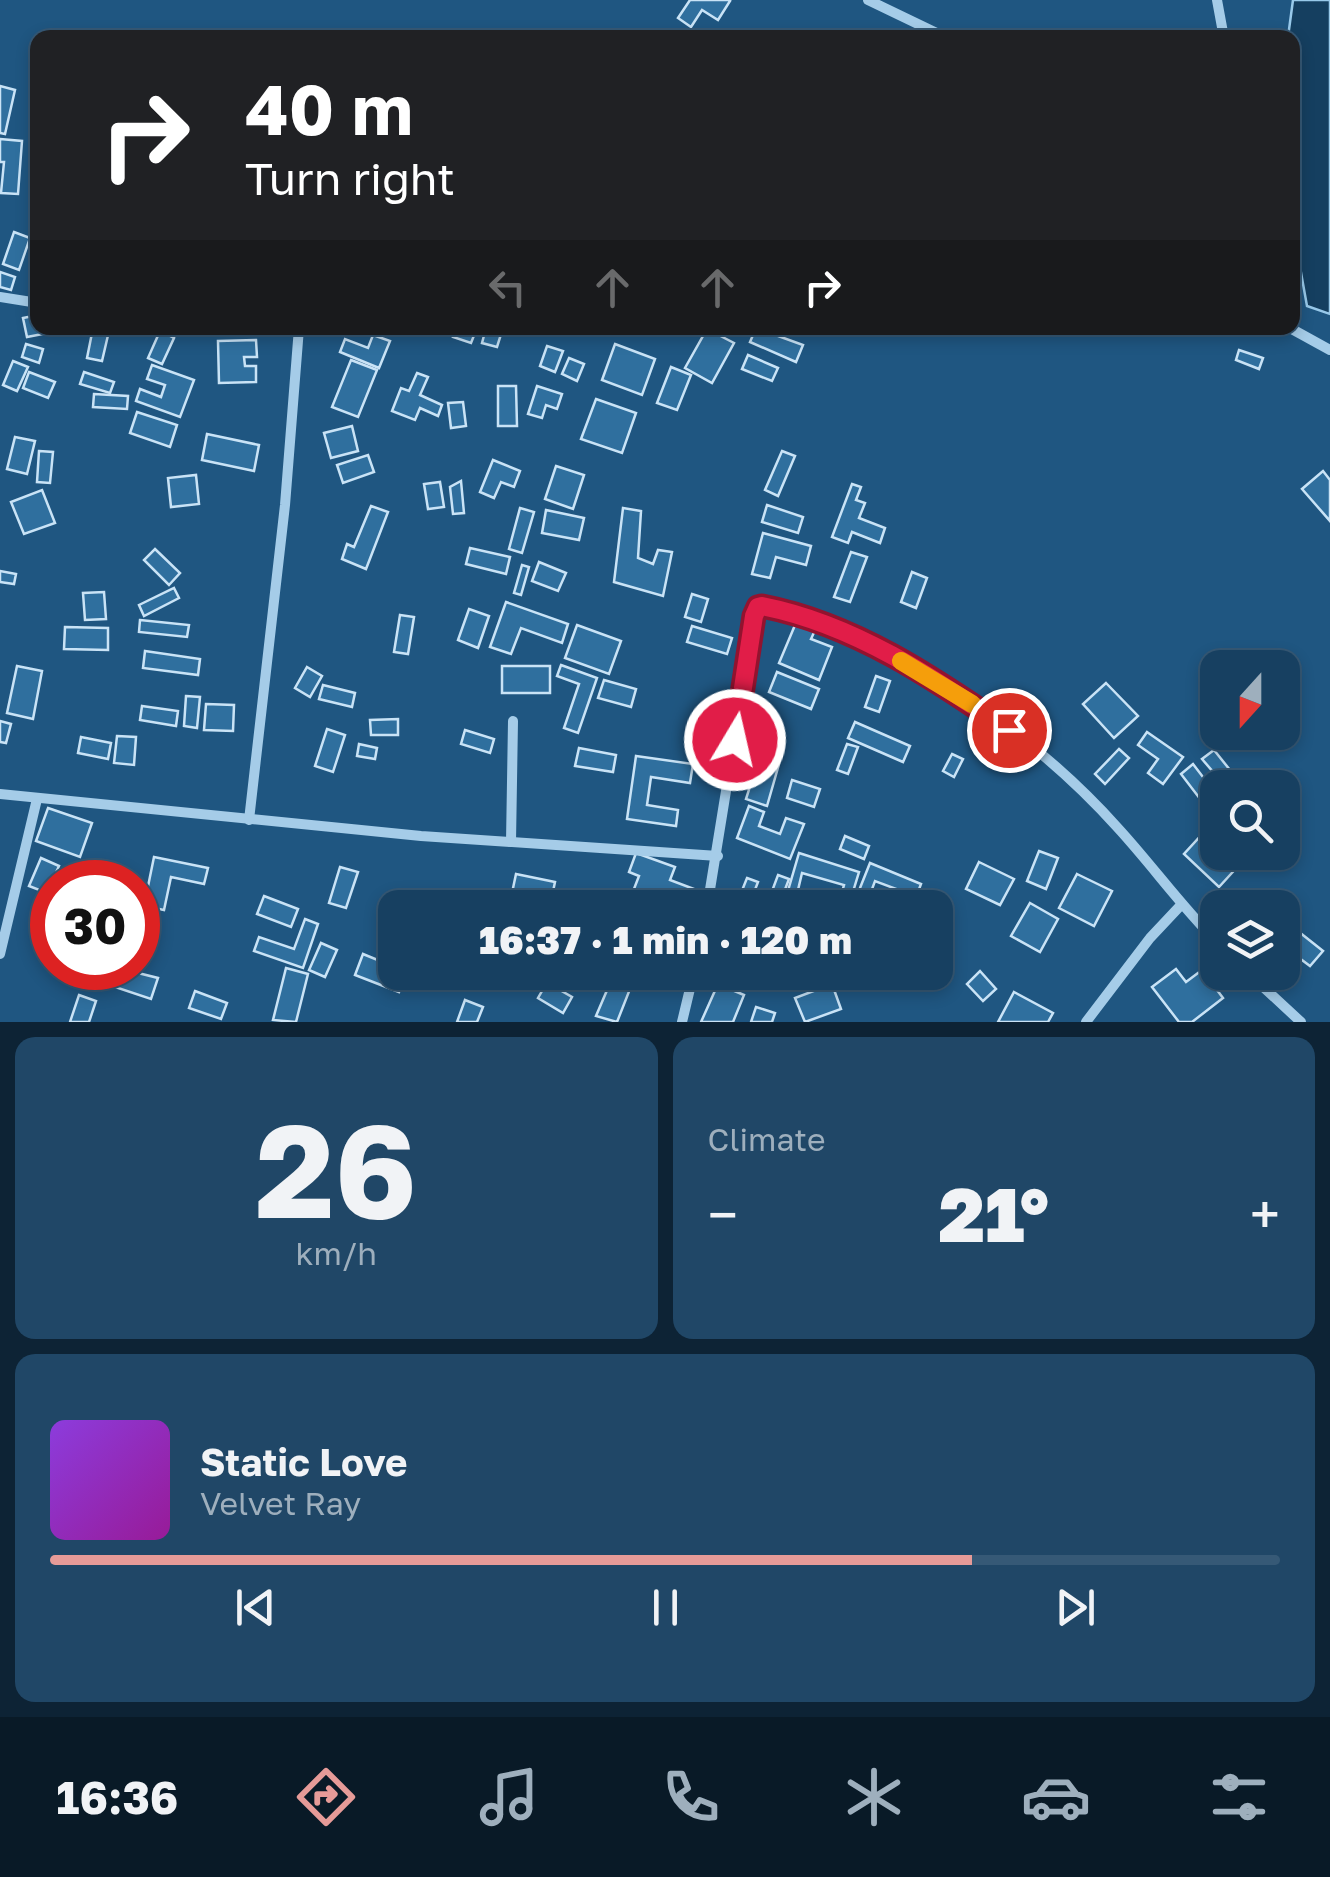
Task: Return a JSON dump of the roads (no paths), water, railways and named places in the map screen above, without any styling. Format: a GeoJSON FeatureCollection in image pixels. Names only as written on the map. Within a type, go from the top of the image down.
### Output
{"type":"FeatureCollection","features":[{"type":"Feature","properties":{"kind":"street"},"geometry":{"type":"LineString","coordinates":[[868,0],[931,30]]}},
{"type":"Feature","properties":{"kind":"street"},"geometry":{"type":"LineString","coordinates":[[1217,0],[1223,30]]}},
{"type":"Feature","properties":{"kind":"street"},"geometry":{"type":"LineString","coordinates":[[0,297],[30,303]]}},
{"type":"Feature","properties":{"kind":"street"},"geometry":{"type":"LineString","coordinates":[[1300,334],[1330,350]]}},
{"type":"Feature","properties":{"kind":"street"},"geometry":{"type":"LineString","coordinates":[[249,820],[285,506],[298,335]]}},
{"type":"Feature","properties":{"kind":"street"},"geometry":{"type":"LineString","coordinates":[[711,890],[753,625],[756,611],[762,606],[825,624],[902,661],[1009,730],[1116,825],[1200,925]]}},
{"type":"Feature","properties":{"kind":"street"},"geometry":{"type":"LineString","coordinates":[[511,842],[512,720]]}},
{"type":"Feature","properties":{"kind":"street"},"geometry":{"type":"LineString","coordinates":[[0,794],[249,820],[718,856]]}},
{"type":"Feature","properties":{"kind":"street"},"geometry":{"type":"LineString","coordinates":[[0,954],[37,799]]}},
{"type":"Feature","properties":{"kind":"street"},"geometry":{"type":"LineString","coordinates":[[1086,1022],[1181,905]]}},
{"type":"Feature","properties":{"kind":"street"},"geometry":{"type":"LineString","coordinates":[[682,1022],[690,990]]}},
{"type":"Feature","properties":{"kind":"street"},"geometry":{"type":"LineString","coordinates":[[1266,990],[1301,1022]]}},
{"type":"Feature","properties":{"kind":"water"},"geometry":{"type":"Polygon","coordinates":[[[1293,0],[1330,0],[1330,314],[1307,306],[1300,267],[1300,30],[1289,30],[1293,0]]]}}]}
